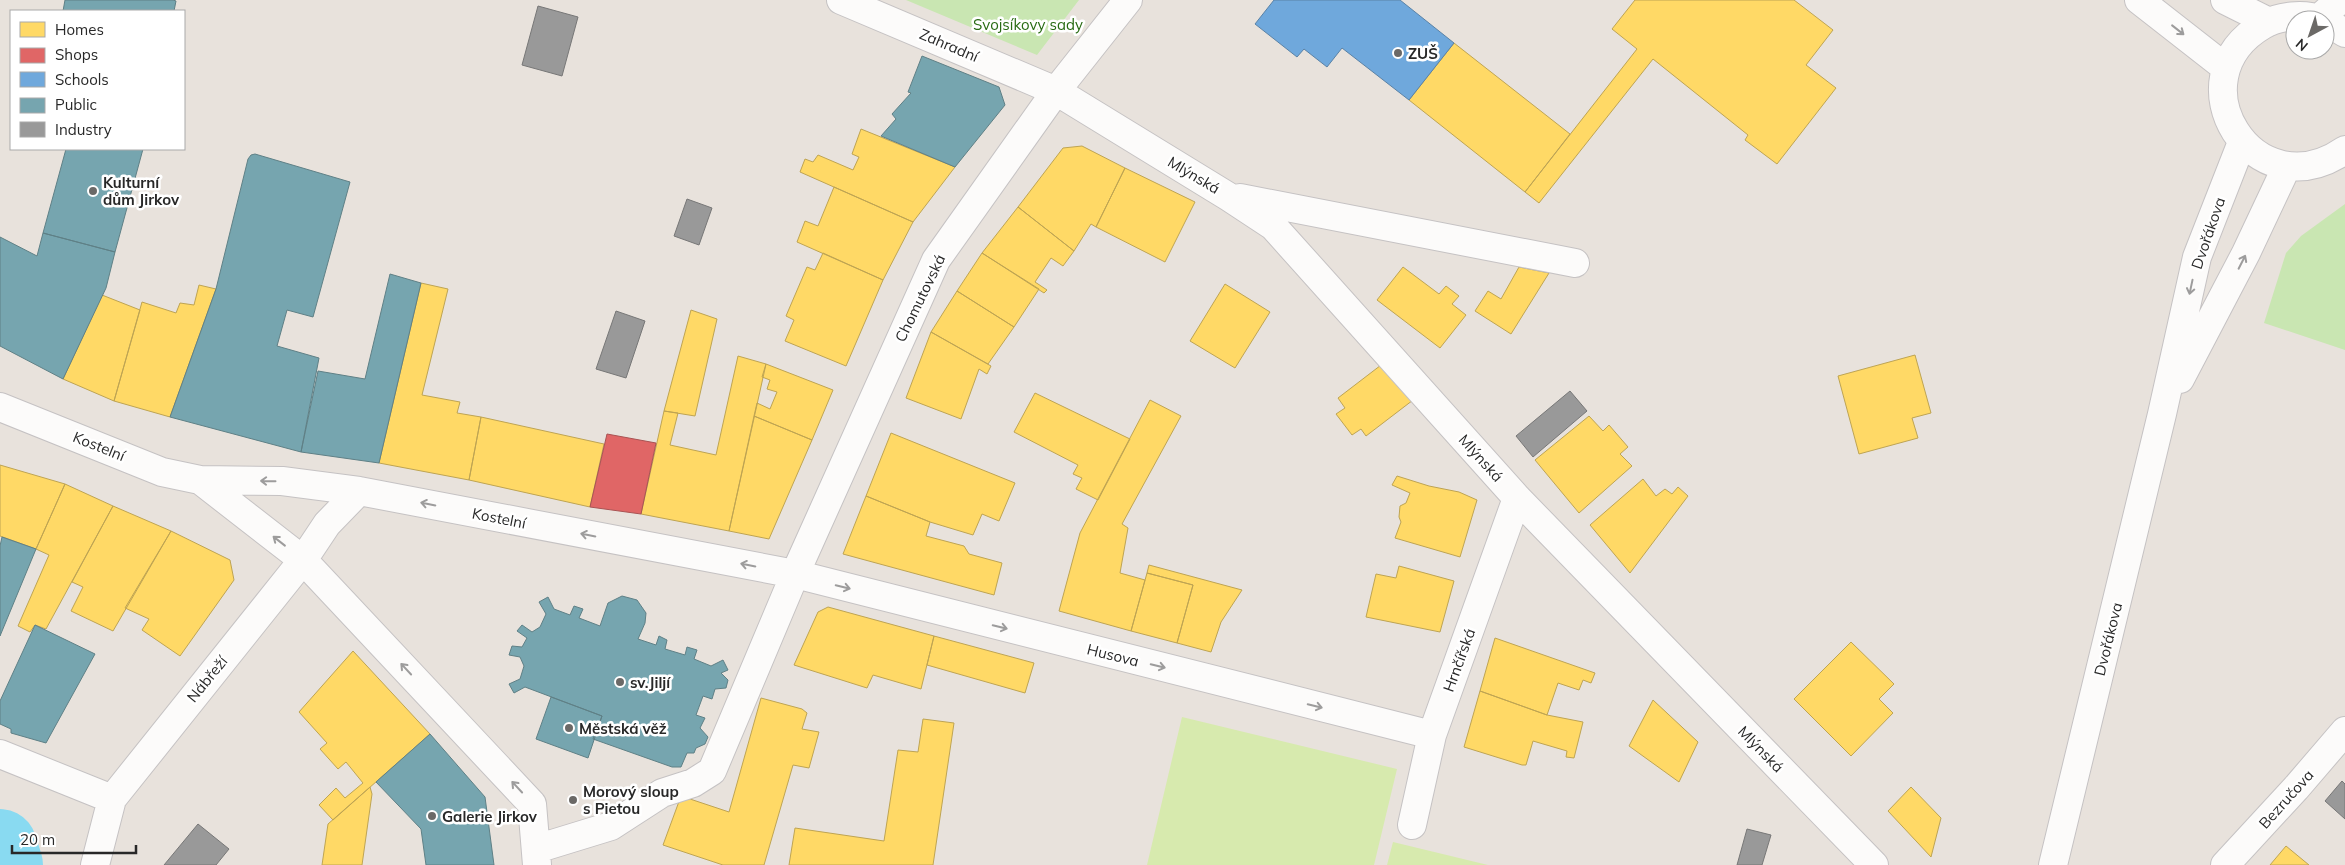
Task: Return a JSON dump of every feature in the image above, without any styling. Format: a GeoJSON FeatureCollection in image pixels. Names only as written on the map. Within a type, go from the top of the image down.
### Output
{"type":"FeatureCollection","features":[{"type":"Feature","properties":{"kind":"street","name":"Zahradní"},"geometry":{"type":"LineString","coordinates":[[841,0],[1056,91]]}},
{"type":"Feature","properties":{"kind":"street","name":"Chomutovská"},"geometry":{"type":"LineString","coordinates":[[537,857],[610,826],[662,793],[693,783],[712,771],[796,574],[936,260],[1056,91],[1128,0]]}},
{"type":"Feature","properties":{"kind":"street"},"geometry":{"type":"LineString","coordinates":[[2140,0],[2226,68]]}},
{"type":"Feature","properties":{"kind":"street"},"geometry":{"type":"LineString","coordinates":[[2225,0],[2269,22]]}},
{"type":"Feature","properties":{"kind":"street"},"geometry":{"type":"LineString","coordinates":[[2330,10],[2340,0]]}},
{"type":"Feature","properties":{"kind":"street"},"geometry":{"type":"LineString","coordinates":[[2285,18],[2269,22],[2250,32],[2235,49],[2226,68],[2223,88],[2224,107],[2231,126],[2242,142],[2263,158],[2287,166],[2310,166],[2332,159],[2345,150]]}},
{"type":"Feature","properties":{"kind":"street","name":"Mlýnská"},"geometry":{"type":"LineString","coordinates":[[1056,91],[1273,226],[1517,498],[1874,865]]}},
{"type":"Feature","properties":{"kind":"street","name":"Dvořákova"},"geometry":{"type":"LineString","coordinates":[[2053,865],[2162,414],[2197,257],[2242,142]]}},
{"type":"Feature","properties":{"kind":"street","name":"Dvořákova"},"geometry":{"type":"LineString","coordinates":[[2162,414],[2246,253],[2287,166]]}},
{"type":"Feature","properties":{"kind":"street"},"geometry":{"type":"LineString","coordinates":[[1229,197],[1574,262]]}},
{"type":"Feature","properties":{"kind":"street","name":"Kostelní"},"geometry":{"type":"LineString","coordinates":[[0,407],[162,472],[200,480],[282,481],[359,491],[796,574]]}},
{"type":"Feature","properties":{"kind":"street","name":"Kostelní"},"geometry":{"type":"LineString","coordinates":[[200,480],[302,560],[532,804],[537,857]]}},
{"type":"Feature","properties":{"kind":"street","name":"Nábřeží"},"geometry":{"type":"LineString","coordinates":[[95,865],[112,798],[302,560],[327,524],[359,491]]}},
{"type":"Feature","properties":{"kind":"street","name":"Hrnčířská"},"geometry":{"type":"LineString","coordinates":[[1412,825],[1432,736],[1517,498]]}},
{"type":"Feature","properties":{"kind":"street","name":"Husova"},"geometry":{"type":"LineString","coordinates":[[796,574],[1432,736]]}},
{"type":"Feature","properties":{"kind":"street","name":"Bezručova"},"geometry":{"type":"LineString","coordinates":[[2225,865],[2296,788],[2345,731]]}},
{"type":"Feature","properties":{"kind":"street"},"geometry":{"type":"LineString","coordinates":[[0,754],[112,798]]}},
{"type":"Feature","properties":{"kind":"green space","name":"Svojsíkovy sady"},"geometry":{"type":"Polygon","coordinates":[[[906,0],[1079,0],[1037,55],[906,0]]]}},
{"type":"Feature","properties":{"kind":"green space"},"geometry":{"type":"Polygon","coordinates":[[[2345,204],[2345,350],[2264,323],[2286,253],[2301,236],[2345,204]]]}},
{"type":"Feature","properties":{"kind":"green space"},"geometry":{"type":"Polygon","coordinates":[[[1182,717],[1397,769],[1374,865],[1147,865],[1182,717]]]}},
{"type":"Feature","properties":{"kind":"green space"},"geometry":{"type":"Polygon","coordinates":[[[1393,842],[1488,865],[1387,865],[1393,842]]]}},
{"type":"Feature","properties":{"kind":"building: Homes"},"geometry":{"type":"Polygon","coordinates":[[[1635,0],[1794,0],[1833,30],[1806,65],[1836,88],[1777,164],[1745,140],[1748,135],[1653,59],[1539,203],[1525,192],[1637,49],[1612,29],[1635,0]]]}},
{"type":"Feature","properties":{"kind":"building: Homes"},"geometry":{"type":"Polygon","coordinates":[[[1454,43],[1570,134],[1525,192],[1409,100],[1454,43]]]}},
{"type":"Feature","properties":{"kind":"building: Homes"},"geometry":{"type":"Polygon","coordinates":[[[861,129],[955,167],[913,222],[800,172],[805,159],[813,162],[818,155],[853,170],[859,157],[852,154],[861,129]]]}},
{"type":"Feature","properties":{"kind":"building: Homes"},"geometry":{"type":"Polygon","coordinates":[[[1082,146],[1125,168],[1096,227],[1091,224],[1074,251],[1018,207],[1063,148],[1082,146]]]}},
{"type":"Feature","properties":{"kind":"building: Homes"},"geometry":{"type":"Polygon","coordinates":[[[1125,168],[1195,202],[1165,262],[1096,227],[1125,168]]]}},
{"type":"Feature","properties":{"kind":"building: Homes"},"geometry":{"type":"Polygon","coordinates":[[[834,187],[913,222],[883,280],[797,242],[805,221],[818,226],[834,187]]]}},
{"type":"Feature","properties":{"kind":"building: Homes"},"geometry":{"type":"Polygon","coordinates":[[[1018,207],[1074,251],[1063,266],[1051,258],[1035,282],[1047,290],[1044,293],[982,253],[1018,207]]]}},
{"type":"Feature","properties":{"kind":"building: Homes"},"geometry":{"type":"Polygon","coordinates":[[[823,253],[883,280],[846,366],[785,341],[794,320],[786,316],[807,267],[815,270],[823,253]]]}},
{"type":"Feature","properties":{"kind":"building: Homes"},"geometry":{"type":"Polygon","coordinates":[[[982,253],[1039,289],[1014,327],[957,291],[982,253]]]}},
{"type":"Feature","properties":{"kind":"building: Homes"},"geometry":{"type":"Polygon","coordinates":[[[1403,267],[1439,294],[1446,286],[1459,296],[1452,304],[1466,315],[1440,348],[1377,300],[1403,267]]]}},
{"type":"Feature","properties":{"kind":"building: Homes"},"geometry":{"type":"Polygon","coordinates":[[[1519,267],[1549,273],[1511,334],[1475,311],[1488,291],[1501,299],[1519,267]]]}},
{"type":"Feature","properties":{"kind":"building: Homes"},"geometry":{"type":"Polygon","coordinates":[[[421,283],[448,289],[422,395],[460,402],[457,413],[481,417],[469,480],[379,463],[421,283]]]}},
{"type":"Feature","properties":{"kind":"building: Homes"},"geometry":{"type":"Polygon","coordinates":[[[1225,284],[1270,312],[1235,368],[1190,341],[1225,284]]]}},
{"type":"Feature","properties":{"kind":"building: Homes"},"geometry":{"type":"Polygon","coordinates":[[[199,285],[216,289],[170,417],[114,401],[142,302],[176,313],[180,303],[194,305],[199,285]]]}},
{"type":"Feature","properties":{"kind":"building: Homes"},"geometry":{"type":"Polygon","coordinates":[[[957,291],[1014,327],[988,364],[931,332],[957,291]]]}},
{"type":"Feature","properties":{"kind":"building: Homes"},"geometry":{"type":"Polygon","coordinates":[[[102,295],[140,310],[114,401],[63,379],[102,295]]]}},
{"type":"Feature","properties":{"kind":"building: Homes"},"geometry":{"type":"Polygon","coordinates":[[[691,310],[717,319],[695,416],[664,411],[691,310]]]}},
{"type":"Feature","properties":{"kind":"building: Homes"},"geometry":{"type":"Polygon","coordinates":[[[931,332],[991,366],[987,374],[979,369],[961,419],[906,398],[931,332]]]}},
{"type":"Feature","properties":{"kind":"building: Homes"},"geometry":{"type":"Polygon","coordinates":[[[1915,355],[1931,413],[1912,418],[1918,438],[1859,454],[1838,376],[1915,355]]]}},
{"type":"Feature","properties":{"kind":"building: Homes"},"geometry":{"type":"Polygon","coordinates":[[[738,356],[766,364],[729,531],[641,514],[664,411],[678,413],[670,445],[716,455],[738,356]]]}},
{"type":"Feature","properties":{"kind":"building: Homes"},"geometry":{"type":"Polygon","coordinates":[[[1385,362],[1417,397],[1366,436],[1361,429],[1352,435],[1336,414],[1345,408],[1338,398],[1385,362]]]}},
{"type":"Feature","properties":{"kind":"building: Homes"},"geometry":{"type":"Polygon","coordinates":[[[766,364],[833,390],[812,440],[754,416],[757,403],[770,409],[777,392],[767,389],[770,380],[762,377],[766,364]]]}},
{"type":"Feature","properties":{"kind":"building: Homes"},"geometry":{"type":"Polygon","coordinates":[[[1035,393],[1130,439],[1098,500],[1076,489],[1082,478],[1073,474],[1078,465],[1014,432],[1035,393]]]}},
{"type":"Feature","properties":{"kind":"building: Homes"},"geometry":{"type":"Polygon","coordinates":[[[1150,400],[1181,416],[1122,524],[1128,528],[1120,573],[1145,580],[1131,631],[1059,611],[1080,533],[1150,400]]]}},
{"type":"Feature","properties":{"kind":"building: Homes"},"geometry":{"type":"Polygon","coordinates":[[[754,416],[812,440],[769,539],[729,531],[754,416]]]}},
{"type":"Feature","properties":{"kind":"building: Homes"},"geometry":{"type":"Polygon","coordinates":[[[1589,416],[1603,431],[1609,425],[1628,447],[1620,454],[1632,466],[1579,513],[1535,460],[1589,416]]]}},
{"type":"Feature","properties":{"kind":"building: Homes"},"geometry":{"type":"Polygon","coordinates":[[[481,417],[604,444],[590,507],[469,480],[481,417]]]}},
{"type":"Feature","properties":{"kind":"building: Homes"},"geometry":{"type":"Polygon","coordinates":[[[891,433],[1015,483],[999,521],[982,514],[973,535],[930,522],[866,496],[891,433]]]}},
{"type":"Feature","properties":{"kind":"building: Homes"},"geometry":{"type":"Polygon","coordinates":[[[0,465],[65,484],[36,549],[0,536],[0,465]]]}},
{"type":"Feature","properties":{"kind":"building: Homes"},"geometry":{"type":"Polygon","coordinates":[[[1397,476],[1429,486],[1459,492],[1477,500],[1460,557],[1395,538],[1401,522],[1399,517],[1400,506],[1406,503],[1410,493],[1392,485],[1397,476]]]}},
{"type":"Feature","properties":{"kind":"building: Homes"},"geometry":{"type":"Polygon","coordinates":[[[1643,479],[1656,496],[1665,489],[1672,494],[1678,487],[1688,496],[1630,573],[1590,525],[1643,479]]]}},
{"type":"Feature","properties":{"kind":"building: Homes"},"geometry":{"type":"Polygon","coordinates":[[[65,484],[113,506],[46,629],[35,625],[30,632],[18,626],[49,555],[36,549],[65,484]]]}},
{"type":"Feature","properties":{"kind":"building: Homes"},"geometry":{"type":"Polygon","coordinates":[[[866,496],[930,522],[926,536],[964,546],[969,554],[1002,563],[994,595],[843,554],[866,496]]]}},
{"type":"Feature","properties":{"kind":"building: Homes"},"geometry":{"type":"Polygon","coordinates":[[[113,506],[171,531],[113,631],[71,611],[83,587],[72,582],[113,506]]]}},
{"type":"Feature","properties":{"kind":"building: Homes"},"geometry":{"type":"Polygon","coordinates":[[[171,531],[230,560],[234,580],[180,656],[142,630],[149,619],[125,608],[171,531]]]}},
{"type":"Feature","properties":{"kind":"building: Homes"},"geometry":{"type":"Polygon","coordinates":[[[1149,565],[1242,590],[1221,622],[1211,652],[1177,643],[1193,585],[1147,573],[1149,565]]]}},
{"type":"Feature","properties":{"kind":"building: Homes"},"geometry":{"type":"Polygon","coordinates":[[[1399,566],[1454,581],[1440,632],[1366,617],[1376,574],[1396,578],[1399,566]]]}},
{"type":"Feature","properties":{"kind":"building: Homes"},"geometry":{"type":"Polygon","coordinates":[[[1147,573],[1193,585],[1177,643],[1131,631],[1147,573]]]}},
{"type":"Feature","properties":{"kind":"building: Homes"},"geometry":{"type":"Polygon","coordinates":[[[828,607],[934,636],[921,689],[873,675],[867,688],[794,665],[818,612],[828,607]]]}},
{"type":"Feature","properties":{"kind":"building: Homes"},"geometry":{"type":"Polygon","coordinates":[[[934,636],[1034,663],[1025,693],[927,665],[934,636]]]}},
{"type":"Feature","properties":{"kind":"building: Homes"},"geometry":{"type":"Polygon","coordinates":[[[1495,638],[1595,673],[1591,683],[1583,680],[1579,690],[1558,683],[1547,715],[1480,691],[1495,638]]]}},
{"type":"Feature","properties":{"kind":"building: Homes"},"geometry":{"type":"Polygon","coordinates":[[[1851,642],[1894,684],[1879,699],[1893,713],[1851,756],[1794,699],[1851,642]]]}},
{"type":"Feature","properties":{"kind":"building: Homes"},"geometry":{"type":"Polygon","coordinates":[[[353,651],[430,734],[333,820],[319,805],[336,788],[345,798],[363,783],[346,762],[338,769],[320,749],[327,743],[299,712],[353,651]]]}},
{"type":"Feature","properties":{"kind":"building: Homes"},"geometry":{"type":"Polygon","coordinates":[[[1480,691],[1547,715],[1583,722],[1574,758],[1566,757],[1567,751],[1533,741],[1526,765],[1464,747],[1480,691]]]}},
{"type":"Feature","properties":{"kind":"building: Homes"},"geometry":{"type":"Polygon","coordinates":[[[761,698],[802,709],[807,713],[802,729],[819,732],[809,768],[793,765],[764,865],[723,865],[663,845],[681,796],[729,812],[761,698]]]}},
{"type":"Feature","properties":{"kind":"building: Homes"},"geometry":{"type":"Polygon","coordinates":[[[1653,700],[1698,742],[1679,782],[1629,746],[1653,700]]]}},
{"type":"Feature","properties":{"kind":"building: Homes"},"geometry":{"type":"Polygon","coordinates":[[[923,719],[954,723],[933,865],[789,865],[795,828],[884,841],[898,750],[918,752],[923,719]]]}},
{"type":"Feature","properties":{"kind":"building: Homes"},"geometry":{"type":"Polygon","coordinates":[[[370,787],[372,794],[362,865],[322,865],[328,824],[370,787]]]}},
{"type":"Feature","properties":{"kind":"building: Homes"},"geometry":{"type":"Polygon","coordinates":[[[1911,787],[1941,818],[1931,857],[1888,811],[1911,787]]]}},
{"type":"Feature","properties":{"kind":"building: Homes"},"geometry":{"type":"Polygon","coordinates":[[[2286,846],[2309,865],[2270,865],[2286,846]]]}},
{"type":"Feature","properties":{"kind":"building: Shops"},"geometry":{"type":"Polygon","coordinates":[[[607,434],[656,443],[641,514],[590,507],[607,434]]]}},
{"type":"Feature","properties":{"kind":"building: Schools","name":"ZUŠ"},"geometry":{"type":"Polygon","coordinates":[[[1274,0],[1400,0],[1454,43],[1409,100],[1342,48],[1327,67],[1304,49],[1297,57],[1255,24],[1274,0]]]}},
{"type":"Feature","properties":{"kind":"building: Public"},"geometry":{"type":"Polygon","coordinates":[[[65,0],[176,1],[174,10],[63,10],[65,0]]]}},
{"type":"Feature","properties":{"kind":"building: Public"},"geometry":{"type":"Polygon","coordinates":[[[922,56],[999,87],[1005,105],[955,167],[881,136],[896,119],[892,114],[911,93],[908,92],[922,56]]]}},
{"type":"Feature","properties":{"kind":"building: Public","name":"Kulturní dům Jirkov"},"geometry":{"type":"Polygon","coordinates":[[[66,150],[143,150],[115,252],[43,233],[66,150]]]}},
{"type":"Feature","properties":{"kind":"building: Public"},"geometry":{"type":"Polygon","coordinates":[[[255,154],[350,182],[313,317],[287,310],[277,346],[319,358],[301,452],[170,417],[216,289],[248,159],[251,155],[255,154]]]}},
{"type":"Feature","properties":{"kind":"building: Public"},"geometry":{"type":"Polygon","coordinates":[[[43,233],[115,252],[106,288],[63,379],[0,346],[0,237],[37,256],[43,233]]]}},
{"type":"Feature","properties":{"kind":"building: Public"},"geometry":{"type":"Polygon","coordinates":[[[390,274],[421,283],[379,463],[301,452],[318,371],[365,379],[390,274]]]}},
{"type":"Feature","properties":{"kind":"building: Public"},"geometry":{"type":"Polygon","coordinates":[[[2,537],[36,549],[0,636],[0,546],[2,537]]]}},
{"type":"Feature","properties":{"kind":"building: Public","name":"sv.Jiljí"},"geometry":{"type":"Polygon","coordinates":[[[622,596],[637,600],[646,613],[645,623],[638,639],[656,645],[659,636],[667,640],[665,649],[685,655],[687,647],[697,650],[694,659],[711,666],[723,660],[728,670],[721,673],[728,680],[726,688],[715,689],[712,699],[703,696],[696,715],[705,718],[700,728],[708,737],[705,744],[696,748],[694,753],[687,753],[681,767],[672,767],[593,739],[602,716],[525,687],[514,693],[509,684],[520,679],[524,666],[520,657],[509,655],[512,646],[522,647],[527,638],[517,631],[522,625],[532,632],[540,627],[546,614],[539,602],[548,597],[554,609],[570,615],[574,606],[583,609],[579,618],[600,626],[608,603],[622,596]]]}},
{"type":"Feature","properties":{"kind":"building: Public"},"geometry":{"type":"Polygon","coordinates":[[[35,625],[95,654],[46,743],[11,733],[11,729],[0,724],[0,701],[35,625]]]}},
{"type":"Feature","properties":{"kind":"building: Public","name":"Městská věž"},"geometry":{"type":"Polygon","coordinates":[[[551,697],[602,716],[588,758],[536,739],[551,697]]]}},
{"type":"Feature","properties":{"kind":"building: Public"},"geometry":{"type":"Polygon","coordinates":[[[430,734],[485,797],[494,865],[426,865],[421,829],[376,782],[430,734]]]}},
{"type":"Feature","properties":{"kind":"building: Industry"},"geometry":{"type":"Polygon","coordinates":[[[538,6],[578,17],[562,76],[522,65],[538,6]]]}},
{"type":"Feature","properties":{"kind":"building: Industry"},"geometry":{"type":"Polygon","coordinates":[[[687,199],[712,208],[699,245],[674,236],[687,199]]]}},
{"type":"Feature","properties":{"kind":"building: Industry"},"geometry":{"type":"Polygon","coordinates":[[[616,311],[645,321],[626,378],[596,369],[616,311]]]}},
{"type":"Feature","properties":{"kind":"building: Industry"},"geometry":{"type":"Polygon","coordinates":[[[1570,391],[1587,411],[1533,457],[1516,436],[1570,391]]]}},
{"type":"Feature","properties":{"kind":"building: Industry"},"geometry":{"type":"Polygon","coordinates":[[[2342,781],[2345,784],[2345,819],[2325,801],[2342,781]]]}},
{"type":"Feature","properties":{"kind":"building: Industry"},"geometry":{"type":"Polygon","coordinates":[[[198,824],[229,849],[216,865],[164,865],[198,824]]]}},
{"type":"Feature","properties":{"kind":"building: Industry"},"geometry":{"type":"Polygon","coordinates":[[[1747,829],[1771,835],[1762,865],[1737,865],[1747,829]]]}},
{"type":"Feature","properties":{"kind":"waterway"},"geometry":{"type":"LineString","coordinates":[[0,846],[6,865]]}},
{"type":"Feature","properties":{"kind":"place","name":"ZUŠ"},"geometry":{"type":"Point","coordinates":[1398,53]}},
{"type":"Feature","properties":{"kind":"place","name":"Kulturní dům Jirkov"},"geometry":{"type":"Point","coordinates":[93,191]}},
{"type":"Feature","properties":{"kind":"place","name":"sv.Jiljí"},"geometry":{"type":"Point","coordinates":[620,682]}},
{"type":"Feature","properties":{"kind":"place","name":"Městská věž"},"geometry":{"type":"Point","coordinates":[569,728]}},
{"type":"Feature","properties":{"kind":"place","name":"Morový sloup s Pietou"},"geometry":{"type":"Point","coordinates":[573,800]}},
{"type":"Feature","properties":{"kind":"place","name":"Galerie Jirkov"},"geometry":{"type":"Point","coordinates":[432,816]}}]}
